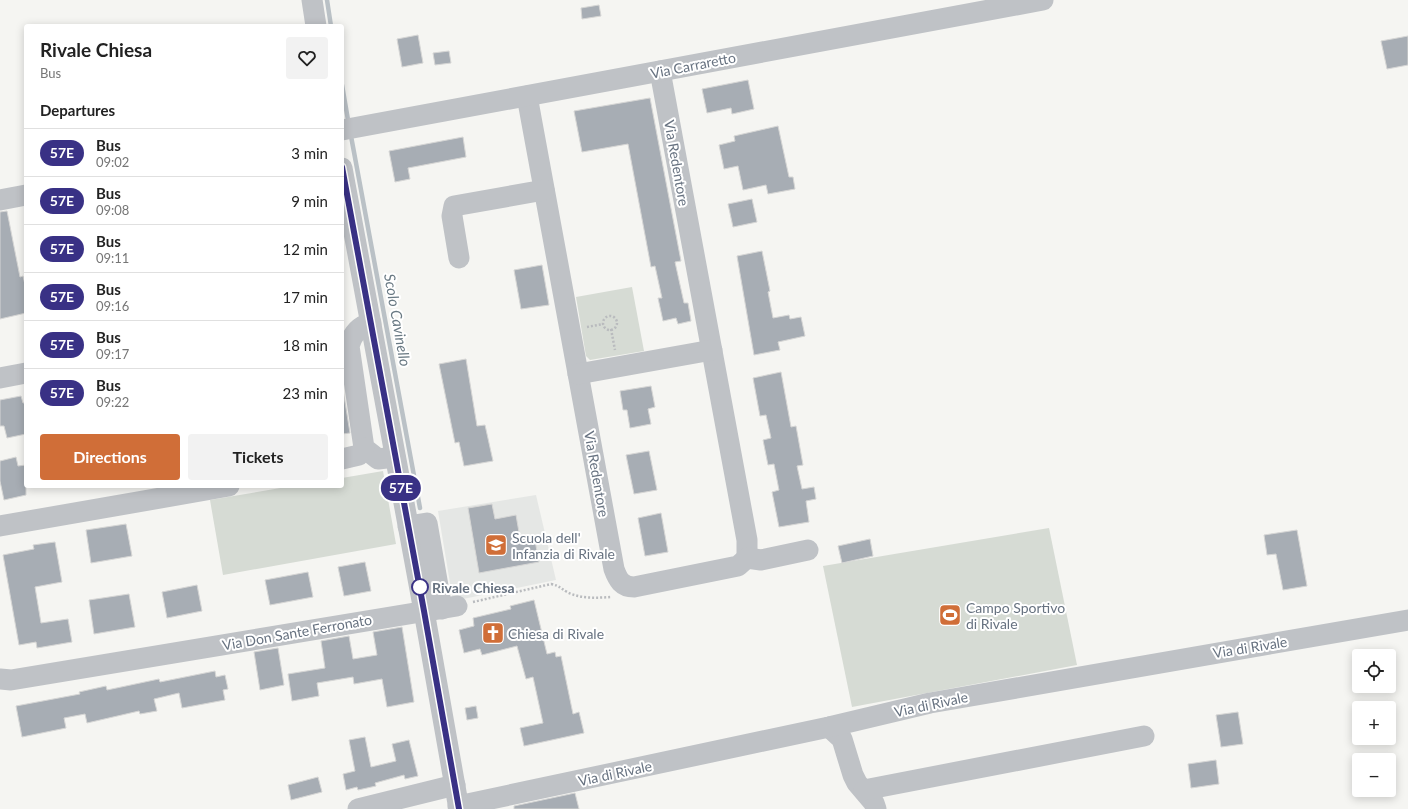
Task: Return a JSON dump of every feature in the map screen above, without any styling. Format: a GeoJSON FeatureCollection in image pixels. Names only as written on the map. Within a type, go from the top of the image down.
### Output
{"type":"FeatureCollection","features":[{"type":"Feature","properties":{"kind":"street"},"geometry":{"type":"LineString","coordinates":[[312,0],[316,24]]}},
{"type":"Feature","properties":{"kind":"street","name":"Via Carraretto"},"geometry":{"type":"LineString","coordinates":[[344,130],[1043,0]]}},
{"type":"Feature","properties":{"kind":"street","name":"Via Redentore"},"geometry":{"type":"LineString","coordinates":[[527,96],[614,569],[621,583],[629,587],[640,586],[738,566],[747,558],[748,549],[660,71]]}},
{"type":"Feature","properties":{"kind":"street","name":"Via di Rivale"},"geometry":{"type":"LineString","coordinates":[[344,179],[370,323],[389,458],[408,526],[441,609],[455,785],[459,808],[829,727],[930,703],[1408,620]]}},
{"type":"Feature","properties":{"kind":"street"},"geometry":{"type":"LineString","coordinates":[[459,258],[452,216],[454,206],[544,190]]}},
{"type":"Feature","properties":{"kind":"street"},"geometry":{"type":"LineString","coordinates":[[0,200],[24,195]]}},
{"type":"Feature","properties":{"kind":"street"},"geometry":{"type":"LineString","coordinates":[[370,323],[359,329],[351,338],[349,346],[364,448],[378,459],[389,458]]}},
{"type":"Feature","properties":{"kind":"street"},"geometry":{"type":"LineString","coordinates":[[578,374],[712,350]]}},
{"type":"Feature","properties":{"kind":"street"},"geometry":{"type":"LineString","coordinates":[[0,378],[24,373]]}},
{"type":"Feature","properties":{"kind":"street"},"geometry":{"type":"LineString","coordinates":[[344,459],[359,455],[364,448]]}},
{"type":"Feature","properties":{"kind":"street"},"geometry":{"type":"LineString","coordinates":[[0,526],[133,495],[208,488]]}},
{"type":"Feature","properties":{"kind":"street"},"geometry":{"type":"LineString","coordinates":[[747,558],[761,560],[808,550]]}},
{"type":"Feature","properties":{"kind":"street","name":"Via Don Sante Ferronato"},"geometry":{"type":"LineString","coordinates":[[0,679],[11,680],[441,609]]}},
{"type":"Feature","properties":{"kind":"street"},"geometry":{"type":"LineString","coordinates":[[829,727],[842,738],[857,783],[874,803],[876,809]]}},
{"type":"Feature","properties":{"kind":"street"},"geometry":{"type":"LineString","coordinates":[[864,790],[1144,736]]}},
{"type":"Feature","properties":{"kind":"street"},"geometry":{"type":"LineString","coordinates":[[358,809],[455,785]]}},
{"type":"Feature","properties":{"kind":"path"},"geometry":{"type":"LineString","coordinates":[[604,324],[608,316],[614,318],[617,324],[611,329]]}},
{"type":"Feature","properties":{"kind":"path"},"geometry":{"type":"LineString","coordinates":[[585,327],[604,324]]}},
{"type":"Feature","properties":{"kind":"path"},"geometry":{"type":"LineString","coordinates":[[604,324],[606,328],[611,329]]}},
{"type":"Feature","properties":{"kind":"path"},"geometry":{"type":"LineString","coordinates":[[611,329],[615,351]]}},
{"type":"Feature","properties":{"kind":"path"},"geometry":{"type":"LineString","coordinates":[[441,609],[551,584],[560,586],[568,592],[591,598]]}},
{"type":"Feature","properties":{"kind":"shaded area"},"geometry":{"type":"Polygon","coordinates":[[[632,287],[644,351],[590,360],[586,356],[576,297],[632,287]]]}},
{"type":"Feature","properties":{"kind":"shaded area"},"geometry":{"type":"Polygon","coordinates":[[[383,471],[396,544],[223,575],[210,500],[280,488],[344,488],[344,478],[383,471]]]}},
{"type":"Feature","properties":{"kind":"shaded area","name":"Scuola dell' Infanzia di Rivale"},"geometry":{"type":"Polygon","coordinates":[[[536,495],[556,580],[453,601],[438,511],[536,495]]]}},
{"type":"Feature","properties":{"kind":"shaded area","name":"Campo Sportivo di Rivale"},"geometry":{"type":"Polygon","coordinates":[[[1049,528],[1077,665],[852,707],[823,566],[1049,528]]]}},
{"type":"Feature","properties":{"kind":"building"},"geometry":{"type":"Polygon","coordinates":[[[599,5],[601,16],[582,19],[581,8],[599,5]]]}},
{"type":"Feature","properties":{"kind":"building"},"geometry":{"type":"Polygon","coordinates":[[[418,35],[423,63],[402,67],[397,39],[418,35]]]}},
{"type":"Feature","properties":{"kind":"building"},"geometry":{"type":"Polygon","coordinates":[[[1408,36],[1408,65],[1387,69],[1381,41],[1408,36]]]}},
{"type":"Feature","properties":{"kind":"building"},"geometry":{"type":"Polygon","coordinates":[[[449,51],[451,63],[435,65],[433,53],[449,51]]]}},
{"type":"Feature","properties":{"kind":"building"},"geometry":{"type":"Polygon","coordinates":[[[748,80],[754,109],[732,114],[731,108],[707,113],[702,89],[748,80]]]}},
{"type":"Feature","properties":{"kind":"building"},"geometry":{"type":"Polygon","coordinates":[[[650,98],[681,261],[675,262],[684,303],[688,303],[691,321],[678,324],[676,318],[663,321],[658,298],[662,298],[655,266],[651,267],[628,144],[582,152],[574,111],[650,98]]]}},
{"type":"Feature","properties":{"kind":"building"},"geometry":{"type":"Polygon","coordinates":[[[778,126],[789,177],[793,177],[795,189],[768,194],[766,185],[743,190],[738,166],[724,169],[719,145],[735,141],[734,136],[778,126]]]}},
{"type":"Feature","properties":{"kind":"building"},"geometry":{"type":"Polygon","coordinates":[[[463,137],[466,157],[408,168],[410,179],[395,182],[389,151],[463,137]]]}},
{"type":"Feature","properties":{"kind":"building"},"geometry":{"type":"Polygon","coordinates":[[[752,199],[757,222],[733,227],[728,204],[752,199]]]}},
{"type":"Feature","properties":{"kind":"building"},"geometry":{"type":"Polygon","coordinates":[[[7,211],[20,277],[23,276],[24,313],[0,319],[0,212],[7,211]]]}},
{"type":"Feature","properties":{"kind":"building"},"geometry":{"type":"Polygon","coordinates":[[[762,251],[770,291],[768,292],[773,318],[789,315],[790,319],[801,317],[805,336],[778,342],[780,350],[754,355],[737,256],[762,251]]]}},
{"type":"Feature","properties":{"kind":"building"},"geometry":{"type":"Polygon","coordinates":[[[542,265],[549,305],[521,309],[514,270],[542,265]]]}},
{"type":"Feature","properties":{"kind":"building"},"geometry":{"type":"Polygon","coordinates":[[[466,359],[477,426],[485,425],[493,461],[464,466],[459,442],[455,443],[439,364],[466,359]]]}},
{"type":"Feature","properties":{"kind":"building"},"geometry":{"type":"Polygon","coordinates":[[[781,372],[791,427],[796,426],[803,465],[797,466],[802,489],[814,487],[816,499],[806,501],[809,522],[779,527],[772,492],[779,490],[774,464],[768,465],[763,440],[771,438],[766,415],[760,416],[753,378],[781,372]]]}},
{"type":"Feature","properties":{"kind":"building"},"geometry":{"type":"Polygon","coordinates":[[[651,386],[655,407],[648,409],[651,424],[630,428],[627,410],[623,410],[620,391],[651,386]]]}},
{"type":"Feature","properties":{"kind":"building"},"geometry":{"type":"Polygon","coordinates":[[[21,396],[24,403],[24,434],[7,438],[4,426],[0,426],[0,400],[21,396]]]}},
{"type":"Feature","properties":{"kind":"building"},"geometry":{"type":"Polygon","coordinates":[[[344,396],[350,433],[344,434],[344,396]]]}},
{"type":"Feature","properties":{"kind":"building"},"geometry":{"type":"Polygon","coordinates":[[[649,451],[657,490],[634,494],[626,455],[649,451]]]}},
{"type":"Feature","properties":{"kind":"building"},"geometry":{"type":"Polygon","coordinates":[[[16,457],[18,466],[24,465],[24,488],[26,488],[26,495],[4,500],[0,481],[0,461],[16,457]]]}},
{"type":"Feature","properties":{"kind":"building"},"geometry":{"type":"Polygon","coordinates":[[[492,504],[495,519],[516,515],[520,538],[534,535],[539,562],[479,573],[468,508],[492,504]]]}},
{"type":"Feature","properties":{"kind":"building"},"geometry":{"type":"Polygon","coordinates":[[[661,513],[668,552],[645,556],[638,518],[661,513]]]}},
{"type":"Feature","properties":{"kind":"building"},"geometry":{"type":"Polygon","coordinates":[[[126,524],[132,556],[91,563],[86,530],[126,524]]]}},
{"type":"Feature","properties":{"kind":"building"},"geometry":{"type":"Polygon","coordinates":[[[1297,530],[1307,586],[1283,590],[1276,554],[1267,555],[1264,535],[1297,530]]]}},
{"type":"Feature","properties":{"kind":"building"},"geometry":{"type":"Polygon","coordinates":[[[870,539],[873,556],[842,563],[838,546],[870,539]]]}},
{"type":"Feature","properties":{"kind":"building"},"geometry":{"type":"Polygon","coordinates":[[[55,542],[62,582],[35,587],[41,623],[68,619],[72,642],[37,648],[36,642],[19,645],[3,555],[34,549],[33,545],[55,542]]]}},
{"type":"Feature","properties":{"kind":"building"},"geometry":{"type":"Polygon","coordinates":[[[365,562],[371,591],[344,596],[338,567],[365,562]]]}},
{"type":"Feature","properties":{"kind":"building"},"geometry":{"type":"Polygon","coordinates":[[[308,572],[313,597],[270,605],[265,580],[308,572]]]}},
{"type":"Feature","properties":{"kind":"building"},"geometry":{"type":"Polygon","coordinates":[[[197,585],[202,611],[167,618],[162,592],[197,585]]]}},
{"type":"Feature","properties":{"kind":"building"},"geometry":{"type":"Polygon","coordinates":[[[129,594],[135,627],[94,634],[89,600],[129,594]]]}},
{"type":"Feature","properties":{"kind":"building"},"geometry":{"type":"Polygon","coordinates":[[[534,600],[547,654],[555,652],[556,657],[561,656],[573,714],[579,712],[584,733],[524,746],[520,728],[543,723],[533,677],[526,679],[517,646],[482,655],[480,649],[464,653],[459,630],[474,626],[473,618],[511,609],[510,606],[534,600]]]}},
{"type":"Feature","properties":{"kind":"building"},"geometry":{"type":"Polygon","coordinates":[[[402,627],[414,702],[387,707],[382,679],[354,684],[353,677],[317,683],[319,696],[292,701],[288,674],[325,668],[321,641],[349,636],[353,659],[377,655],[373,632],[402,627]]]}},
{"type":"Feature","properties":{"kind":"building"},"geometry":{"type":"Polygon","coordinates":[[[278,648],[284,685],[260,690],[254,652],[278,648]]]}},
{"type":"Feature","properties":{"kind":"building"},"geometry":{"type":"Polygon","coordinates":[[[215,671],[216,677],[225,675],[228,689],[223,690],[225,700],[182,708],[179,693],[154,699],[157,711],[140,714],[139,711],[87,723],[85,714],[64,718],[66,728],[22,737],[16,706],[80,694],[79,692],[106,686],[107,690],[159,679],[160,682],[215,671]]]}},
{"type":"Feature","properties":{"kind":"building"},"geometry":{"type":"Polygon","coordinates":[[[476,706],[478,718],[467,720],[465,708],[476,706]]]}},
{"type":"Feature","properties":{"kind":"building"},"geometry":{"type":"Polygon","coordinates":[[[1238,712],[1243,744],[1221,747],[1216,715],[1238,712]]]}},
{"type":"Feature","properties":{"kind":"building"},"geometry":{"type":"Polygon","coordinates":[[[365,737],[371,767],[396,761],[392,744],[409,740],[418,776],[405,779],[404,775],[375,783],[376,786],[358,790],[357,787],[346,790],[343,774],[355,771],[349,740],[365,737]]]}},
{"type":"Feature","properties":{"kind":"building"},"geometry":{"type":"Polygon","coordinates":[[[1216,760],[1219,784],[1191,788],[1188,764],[1216,760]]]}},
{"type":"Feature","properties":{"kind":"building"},"geometry":{"type":"Polygon","coordinates":[[[318,777],[322,792],[291,800],[288,785],[318,777]]]}},
{"type":"Feature","properties":{"kind":"building"},"geometry":{"type":"Polygon","coordinates":[[[575,793],[579,809],[514,809],[514,806],[575,793]]]}},
{"type":"Feature","properties":{"kind":"waterway","name":"Scolo Cavinello"},"geometry":{"type":"LineString","coordinates":[[327,0],[331,24]]}},
{"type":"Feature","properties":{"kind":"waterway","name":"Scolo Cavinello"},"geometry":{"type":"LineString","coordinates":[[344,97],[348,120]]}},
{"type":"Feature","properties":{"kind":"waterway","name":"Scolo Cavinello"},"geometry":{"type":"LineString","coordinates":[[351,136],[420,508]]}},
{"type":"Feature","properties":{"kind":"bus line","name":"57E"},"geometry":{"type":"LineString","coordinates":[[344,178],[459,809]]}},
{"type":"Feature","properties":{"kind":"place","name":"Scuola dell' Infanzia di Rivale"},"geometry":{"type":"Point","coordinates":[496,545]}},
{"type":"Feature","properties":{"kind":"place","name":"Rivale Chiesa"},"geometry":{"type":"Point","coordinates":[420,587]}},
{"type":"Feature","properties":{"kind":"place","name":"Campo Sportivo di Rivale"},"geometry":{"type":"Point","coordinates":[950,615]}},
{"type":"Feature","properties":{"kind":"place","name":"Chiesa di Rivale"},"geometry":{"type":"Point","coordinates":[493,633]}}]}
